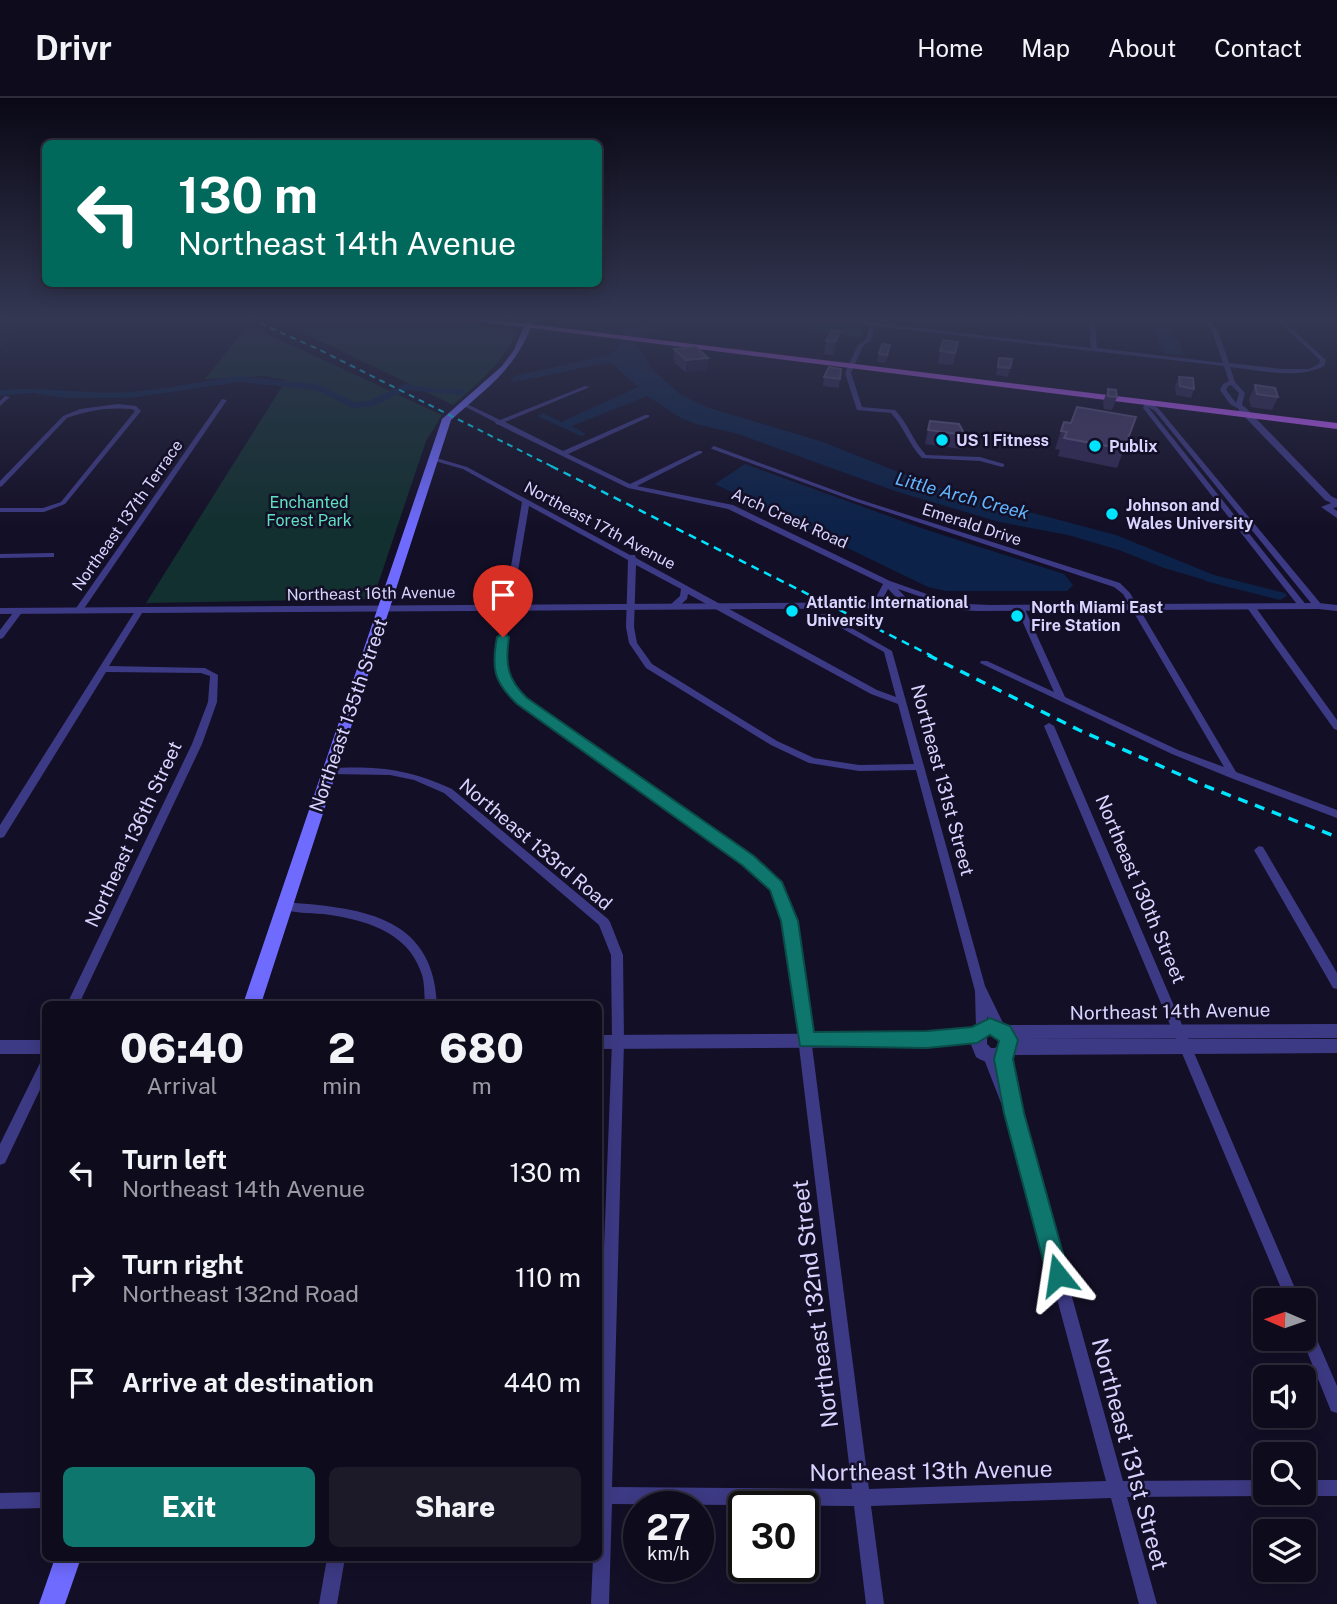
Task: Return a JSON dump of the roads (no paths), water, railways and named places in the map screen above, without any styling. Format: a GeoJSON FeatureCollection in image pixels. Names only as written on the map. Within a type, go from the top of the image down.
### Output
{"type":"FeatureCollection","features":[{"type":"Feature","properties":{"kind":"main road","name":"Northeast 135th Street"},"geometry":{"type":"LineString","coordinates":[[253,1001],[435,454],[450,415],[481,389]]}},
{"type":"Feature","properties":{"kind":"main road"},"geometry":{"type":"LineString","coordinates":[[1038,389],[1112,399],[1176,401],[1245,413],[1337,421]]}},
{"type":"Feature","properties":{"kind":"main road"},"geometry":{"type":"LineString","coordinates":[[1053,389],[1337,426]]}},
{"type":"Feature","properties":{"kind":"main road","name":"Northeast 135th Street"},"geometry":{"type":"LineString","coordinates":[[446,426],[473,396]]}},
{"type":"Feature","properties":{"kind":"main road"},"geometry":{"type":"LineString","coordinates":[[52,1604],[67,1561]]}},
{"type":"Feature","properties":{"kind":"street"},"geometry":{"type":"LineString","coordinates":[[498,423],[581,389]]}},
{"type":"Feature","properties":{"kind":"street"},"geometry":{"type":"LineString","coordinates":[[853,389],[859,409],[893,411],[909,429],[919,453],[924,457],[980,459],[1002,465]]}},
{"type":"Feature","properties":{"kind":"street"},"geometry":{"type":"LineString","coordinates":[[1223,389],[1231,402],[1245,413]]}},
{"type":"Feature","properties":{"kind":"street"},"geometry":{"type":"LineString","coordinates":[[1238,389],[1242,393],[1239,404],[1245,413],[1331,506]]}},
{"type":"Feature","properties":{"kind":"street"},"geometry":{"type":"LineString","coordinates":[[0,404],[7,397]]}},
{"type":"Feature","properties":{"kind":"street","name":"Northeast 137th Terrace"},"geometry":{"type":"LineString","coordinates":[[78,611],[224,400]]}},
{"type":"Feature","properties":{"kind":"street"},"geometry":{"type":"LineString","coordinates":[[1142,400],[1303,606]]}},
{"type":"Feature","properties":{"kind":"street"},"geometry":{"type":"LineString","coordinates":[[1142,400],[1157,410],[1242,510],[1318,606]]}},
{"type":"Feature","properties":{"kind":"street"},"geometry":{"type":"LineString","coordinates":[[0,485],[65,417],[79,411],[118,406],[134,407],[138,414],[64,503],[44,510],[0,510]]}},
{"type":"Feature","properties":{"kind":"street","name":"Arch Creek Road"},"geometry":{"type":"LineString","coordinates":[[463,408],[630,487],[730,507],[887,583],[954,605]]}},
{"type":"Feature","properties":{"kind":"street"},"geometry":{"type":"LineString","coordinates":[[562,454],[647,416]]}},
{"type":"Feature","properties":{"kind":"street","name":"Emerald Drive"},"geometry":{"type":"LineString","coordinates":[[714,448],[870,505],[1122,589],[1234,776]]}},
{"type":"Feature","properties":{"kind":"street"},"geometry":{"type":"LineString","coordinates":[[630,487],[700,452]]}},
{"type":"Feature","properties":{"kind":"street","name":"Northeast 17th Avenue"},"geometry":{"type":"LineString","coordinates":[[435,454],[632,557],[874,692],[901,702]]}},
{"type":"Feature","properties":{"kind":"street","name":"Northeast 132nd Street"},"geometry":{"type":"LineString","coordinates":[[526,501],[499,660],[506,685],[522,701],[748,860],[776,887],[790,921],[875,1604]]}},
{"type":"Feature","properties":{"kind":"street"},"geometry":{"type":"LineString","coordinates":[[1226,507],[1242,510]]}},
{"type":"Feature","properties":{"kind":"street"},"geometry":{"type":"LineString","coordinates":[[521,524],[531,517],[552,514]]}},
{"type":"Feature","properties":{"kind":"street"},"geometry":{"type":"LineString","coordinates":[[1261,552],[1273,552]]}},
{"type":"Feature","properties":{"kind":"street"},"geometry":{"type":"LineString","coordinates":[[0,556],[51,555]]}},
{"type":"Feature","properties":{"kind":"street"},"geometry":{"type":"LineString","coordinates":[[632,557],[630,607],[633,643],[649,666],[774,743],[830,765],[919,767]]}},
{"type":"Feature","properties":{"kind":"street"},"geometry":{"type":"LineString","coordinates":[[631,580],[643,574],[658,572]]}},
{"type":"Feature","properties":{"kind":"street"},"geometry":{"type":"LineString","coordinates":[[875,607],[887,583]]}},
{"type":"Feature","properties":{"kind":"street","name":"Arch Creek Road"},"geometry":{"type":"LineString","coordinates":[[887,583],[911,607]]}},
{"type":"Feature","properties":{"kind":"street"},"geometry":{"type":"LineString","coordinates":[[673,607],[684,597],[685,587]]}},
{"type":"Feature","properties":{"kind":"street"},"geometry":{"type":"LineString","coordinates":[[911,591],[914,598],[911,607]]}},
{"type":"Feature","properties":{"kind":"street","name":"Northeast 16th Avenue"},"geometry":{"type":"LineString","coordinates":[[1318,606],[1337,603]]}},
{"type":"Feature","properties":{"kind":"street","name":"Northeast 16th Avenue"},"geometry":{"type":"LineString","coordinates":[[0,611],[954,605],[986,607]]}},
{"type":"Feature","properties":{"kind":"street","name":"Northeast 16th Avenue"},"geometry":{"type":"LineString","coordinates":[[911,607],[925,610],[986,607],[1337,608]]}},
{"type":"Feature","properties":{"kind":"street"},"geometry":{"type":"LineString","coordinates":[[1020,607],[1062,700]]}},
{"type":"Feature","properties":{"kind":"street"},"geometry":{"type":"LineString","coordinates":[[1251,607],[1337,727]]}},
{"type":"Feature","properties":{"kind":"street"},"geometry":{"type":"LineString","coordinates":[[0,834],[140,610]]}},
{"type":"Feature","properties":{"kind":"street"},"geometry":{"type":"LineString","coordinates":[[0,636],[19,611]]}},
{"type":"Feature","properties":{"kind":"street","name":"Northeast 131st Street"},"geometry":{"type":"LineString","coordinates":[[824,616],[888,651],[980,990],[1005,1040],[1005,1066],[1014,1113],[1147,1604]]}},
{"type":"Feature","properties":{"kind":"street"},"geometry":{"type":"LineString","coordinates":[[984,663],[1234,776],[1337,814]]}},
{"type":"Feature","properties":{"kind":"street","name":"Northeast 136th Street"},"geometry":{"type":"LineString","coordinates":[[74,1001],[197,744],[211,709],[214,676],[202,670],[104,669]]}},
{"type":"Feature","properties":{"kind":"street","name":"Northeast 130th Street"},"geometry":{"type":"LineString","coordinates":[[1049,726],[1288,1288]]}},
{"type":"Feature","properties":{"kind":"street","name":"Northeast 133rd Road"},"geometry":{"type":"LineString","coordinates":[[329,771],[385,769],[422,778],[448,791],[604,922],[617,955],[618,1042],[602,1468]]}},
{"type":"Feature","properties":{"kind":"street"},"geometry":{"type":"LineString","coordinates":[[1259,850],[1337,984]]}},
{"type":"Feature","properties":{"kind":"street"},"geometry":{"type":"LineString","coordinates":[[284,906],[352,914],[392,929],[407,940],[427,971],[431,1001]]}},
{"type":"Feature","properties":{"kind":"street","name":"Northeast 131st Street"},"geometry":{"type":"LineString","coordinates":[[980,990],[982,1041],[1014,1113]]}},
{"type":"Feature","properties":{"kind":"street","name":"Northeast 14th Avenue"},"geometry":{"type":"LineString","coordinates":[[1005,1040],[1178,1030],[1337,1031]]}},
{"type":"Feature","properties":{"kind":"street"},"geometry":{"type":"LineString","coordinates":[[982,1041],[1005,1040]]}},
{"type":"Feature","properties":{"kind":"street"},"geometry":{"type":"LineString","coordinates":[[602,1042],[1005,1040]]}},
{"type":"Feature","properties":{"kind":"street","name":"Northeast 14th Avenue"},"geometry":{"type":"LineString","coordinates":[[1005,1040],[1185,1047],[1337,1046]]}},
{"type":"Feature","properties":{"kind":"street"},"geometry":{"type":"LineString","coordinates":[[0,1047],[42,1047]]}},
{"type":"Feature","properties":{"kind":"street"},"geometry":{"type":"LineString","coordinates":[[0,1158],[42,1071]]}},
{"type":"Feature","properties":{"kind":"street"},"geometry":{"type":"LineString","coordinates":[[1314,1351],[1337,1405]]}},
{"type":"Feature","properties":{"kind":"street","name":"Northeast 13th Avenue"},"geometry":{"type":"LineString","coordinates":[[602,1495],[862,1498],[1116,1489],[1253,1488]]}},
{"type":"Feature","properties":{"kind":"street"},"geometry":{"type":"LineString","coordinates":[[1316,1488],[1337,1488]]}},
{"type":"Feature","properties":{"kind":"street"},"geometry":{"type":"LineString","coordinates":[[0,1501],[42,1500]]}},
{"type":"Feature","properties":{"kind":"street"},"geometry":{"type":"LineString","coordinates":[[328,1604],[336,1561]]}},
{"type":"Feature","properties":{"kind":"street","name":"Northeast 133rd Road"},"geometry":{"type":"LineString","coordinates":[[600,1561],[600,1604]]}},
{"type":"Feature","properties":{"kind":"water"},"geometry":{"type":"Polygon","coordinates":[[[633,389],[675,389],[706,407],[820,441],[939,488],[1116,535],[1236,584],[1232,588],[1068,535],[999,522],[895,491],[738,434],[696,424],[681,418],[647,396],[572,426],[586,434],[581,436],[537,416],[543,413],[561,422],[633,389]]]}},
{"type":"Feature","properties":{"kind":"water"},"geometry":{"type":"Polygon","coordinates":[[[745,464],[924,529],[1064,574],[1073,585],[1067,591],[946,591],[928,587],[715,484],[745,464]]]}},
{"type":"Feature","properties":{"kind":"waterway"},"geometry":{"type":"LineString","coordinates":[[0,393],[33,390],[64,395],[131,395],[170,389]]}},
{"type":"Feature","properties":{"kind":"waterway"},"geometry":{"type":"LineString","coordinates":[[322,389],[353,405],[370,404],[400,389]]}},
{"type":"Feature","properties":{"kind":"waterway"},"geometry":{"type":"LineString","coordinates":[[426,389],[433,390]]}},
{"type":"Feature","properties":{"kind":"waterway"},"geometry":{"type":"LineString","coordinates":[[442,391],[461,392]]}},
{"type":"Feature","properties":{"kind":"waterway","name":"Little Arch Creek"},"geometry":{"type":"LineString","coordinates":[[1210,578],[1280,596]]}},
{"type":"Feature","properties":{"kind":"railway"},"geometry":{"type":"LineString","coordinates":[[398,389],[553,467]]}},
{"type":"Feature","properties":{"kind":"railway"},"geometry":{"type":"LineString","coordinates":[[553,467],[932,656]]}},
{"type":"Feature","properties":{"kind":"railway"},"geometry":{"type":"LineString","coordinates":[[928,655],[1079,730],[1208,787],[1337,837]]}},
{"type":"Feature","properties":{"kind":"place","name":"US 1 Fitness"},"geometry":{"type":"Point","coordinates":[942,440]}},
{"type":"Feature","properties":{"kind":"place","name":"Publix"},"geometry":{"type":"Point","coordinates":[1095,446]}},
{"type":"Feature","properties":{"kind":"place","name":"Johnson and Wales University"},"geometry":{"type":"Point","coordinates":[1112,514]}},
{"type":"Feature","properties":{"kind":"place","name":"Atlantic International University"},"geometry":{"type":"Point","coordinates":[792,611]}},
{"type":"Feature","properties":{"kind":"place","name":"North Miami East Fire Station"},"geometry":{"type":"Point","coordinates":[1017,616]}},
{"type":"Feature","properties":{"kind":"park label","name":"Enchanted Forest Park"},"geometry":{"type":"Point","coordinates":[309,511]}}]}
